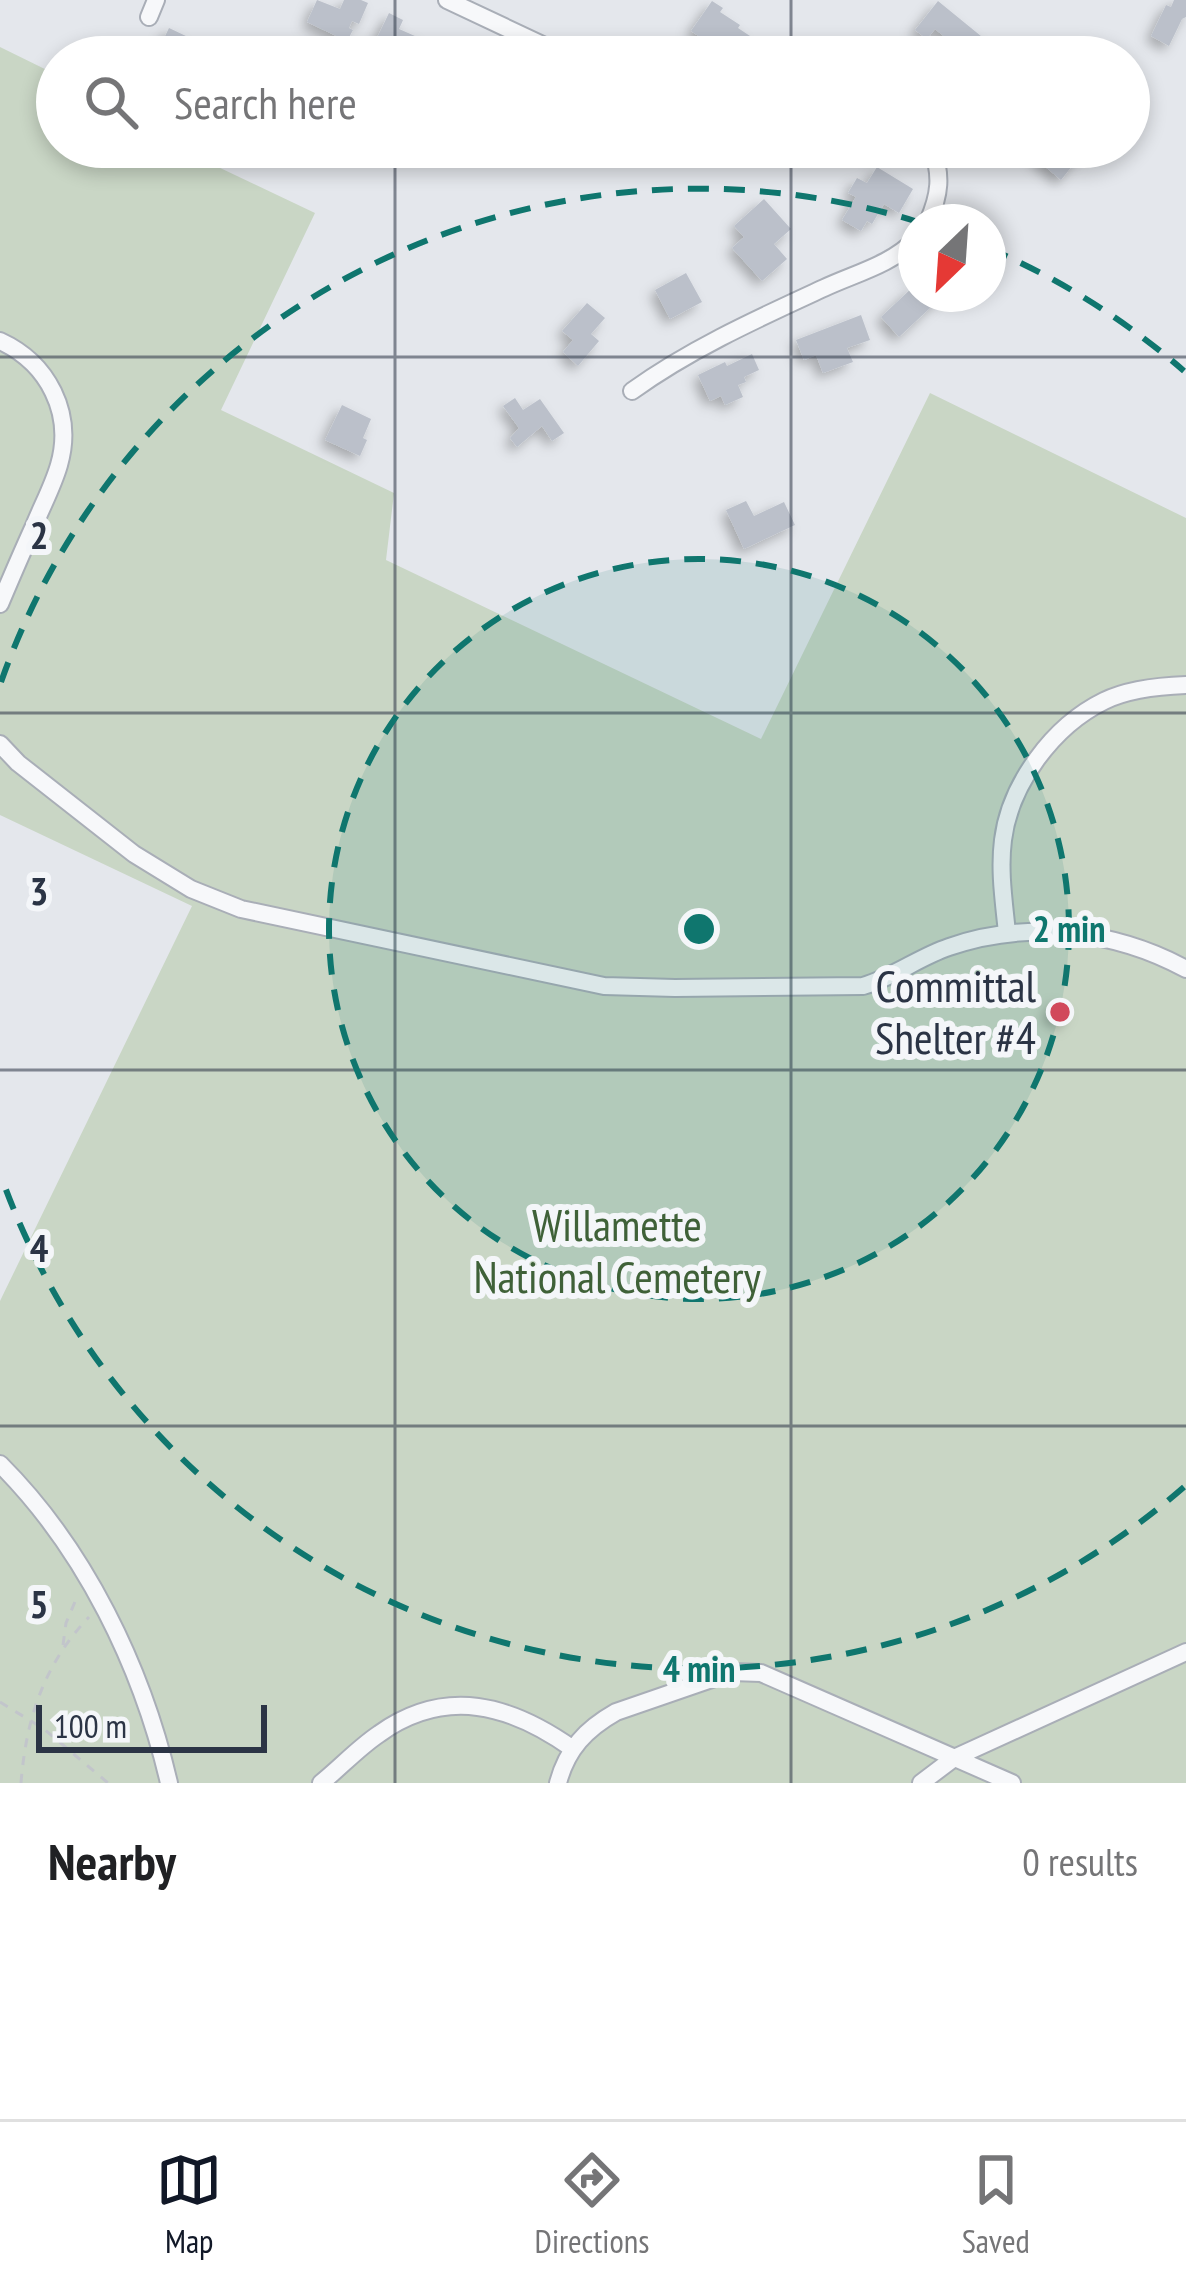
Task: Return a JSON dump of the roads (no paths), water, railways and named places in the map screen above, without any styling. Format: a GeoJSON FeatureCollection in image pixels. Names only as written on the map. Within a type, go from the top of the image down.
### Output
{"type":"FeatureCollection","features":[{"type":"Feature","properties":{"kind":"street"},"geometry":{"type":"LineString","coordinates":[[447,0],[523,36]]}},
{"type":"Feature","properties":{"kind":"street"},"geometry":{"type":"LineString","coordinates":[[934,204],[940,188],[939,168]]}},
{"type":"Feature","properties":{"kind":"street"},"geometry":{"type":"LineString","coordinates":[[632,391],[663,368],[898,256]]}},
{"type":"Feature","properties":{"kind":"street"},"geometry":{"type":"LineString","coordinates":[[0,341],[34,363],[46,378],[63,429],[55,476],[0,604]]}},
{"type":"Feature","properties":{"kind":"street"},"geometry":{"type":"LineString","coordinates":[[1007,933],[1001,881],[1003,838],[1012,804],[1045,748],[1104,701],[1141,690],[1186,686]]}},
{"type":"Feature","properties":{"kind":"street"},"geometry":{"type":"LineString","coordinates":[[0,744],[134,854],[217,900],[272,917],[583,983],[675,988],[863,986],[944,948],[1007,933],[1087,935],[1129,943],[1186,969]]}},
{"type":"Feature","properties":{"kind":"street"},"geometry":{"type":"LineString","coordinates":[[0,1464],[43,1513],[101,1604],[144,1695],[169,1783]]}},
{"type":"Feature","properties":{"kind":"street"},"geometry":{"type":"LineString","coordinates":[[921,1783],[955,1758],[1186,1652]]}},
{"type":"Feature","properties":{"kind":"street"},"geometry":{"type":"LineString","coordinates":[[558,1783],[566,1757],[584,1732],[616,1712],[746,1671],[761,1673],[1012,1783]]}},
{"type":"Feature","properties":{"kind":"street"},"geometry":{"type":"LineString","coordinates":[[321,1783],[379,1734],[412,1716],[436,1710],[498,1709],[533,1723],[573,1748]]}},
{"type":"Feature","properties":{"kind":"place","name":"Committal Shelter #4"},"geometry":{"type":"Point","coordinates":[1060,1012]}},
{"type":"Feature","properties":{"kind":"park label","name":"Willamette National Cemetery"},"geometry":{"type":"Point","coordinates":[617,1251]}}]}
